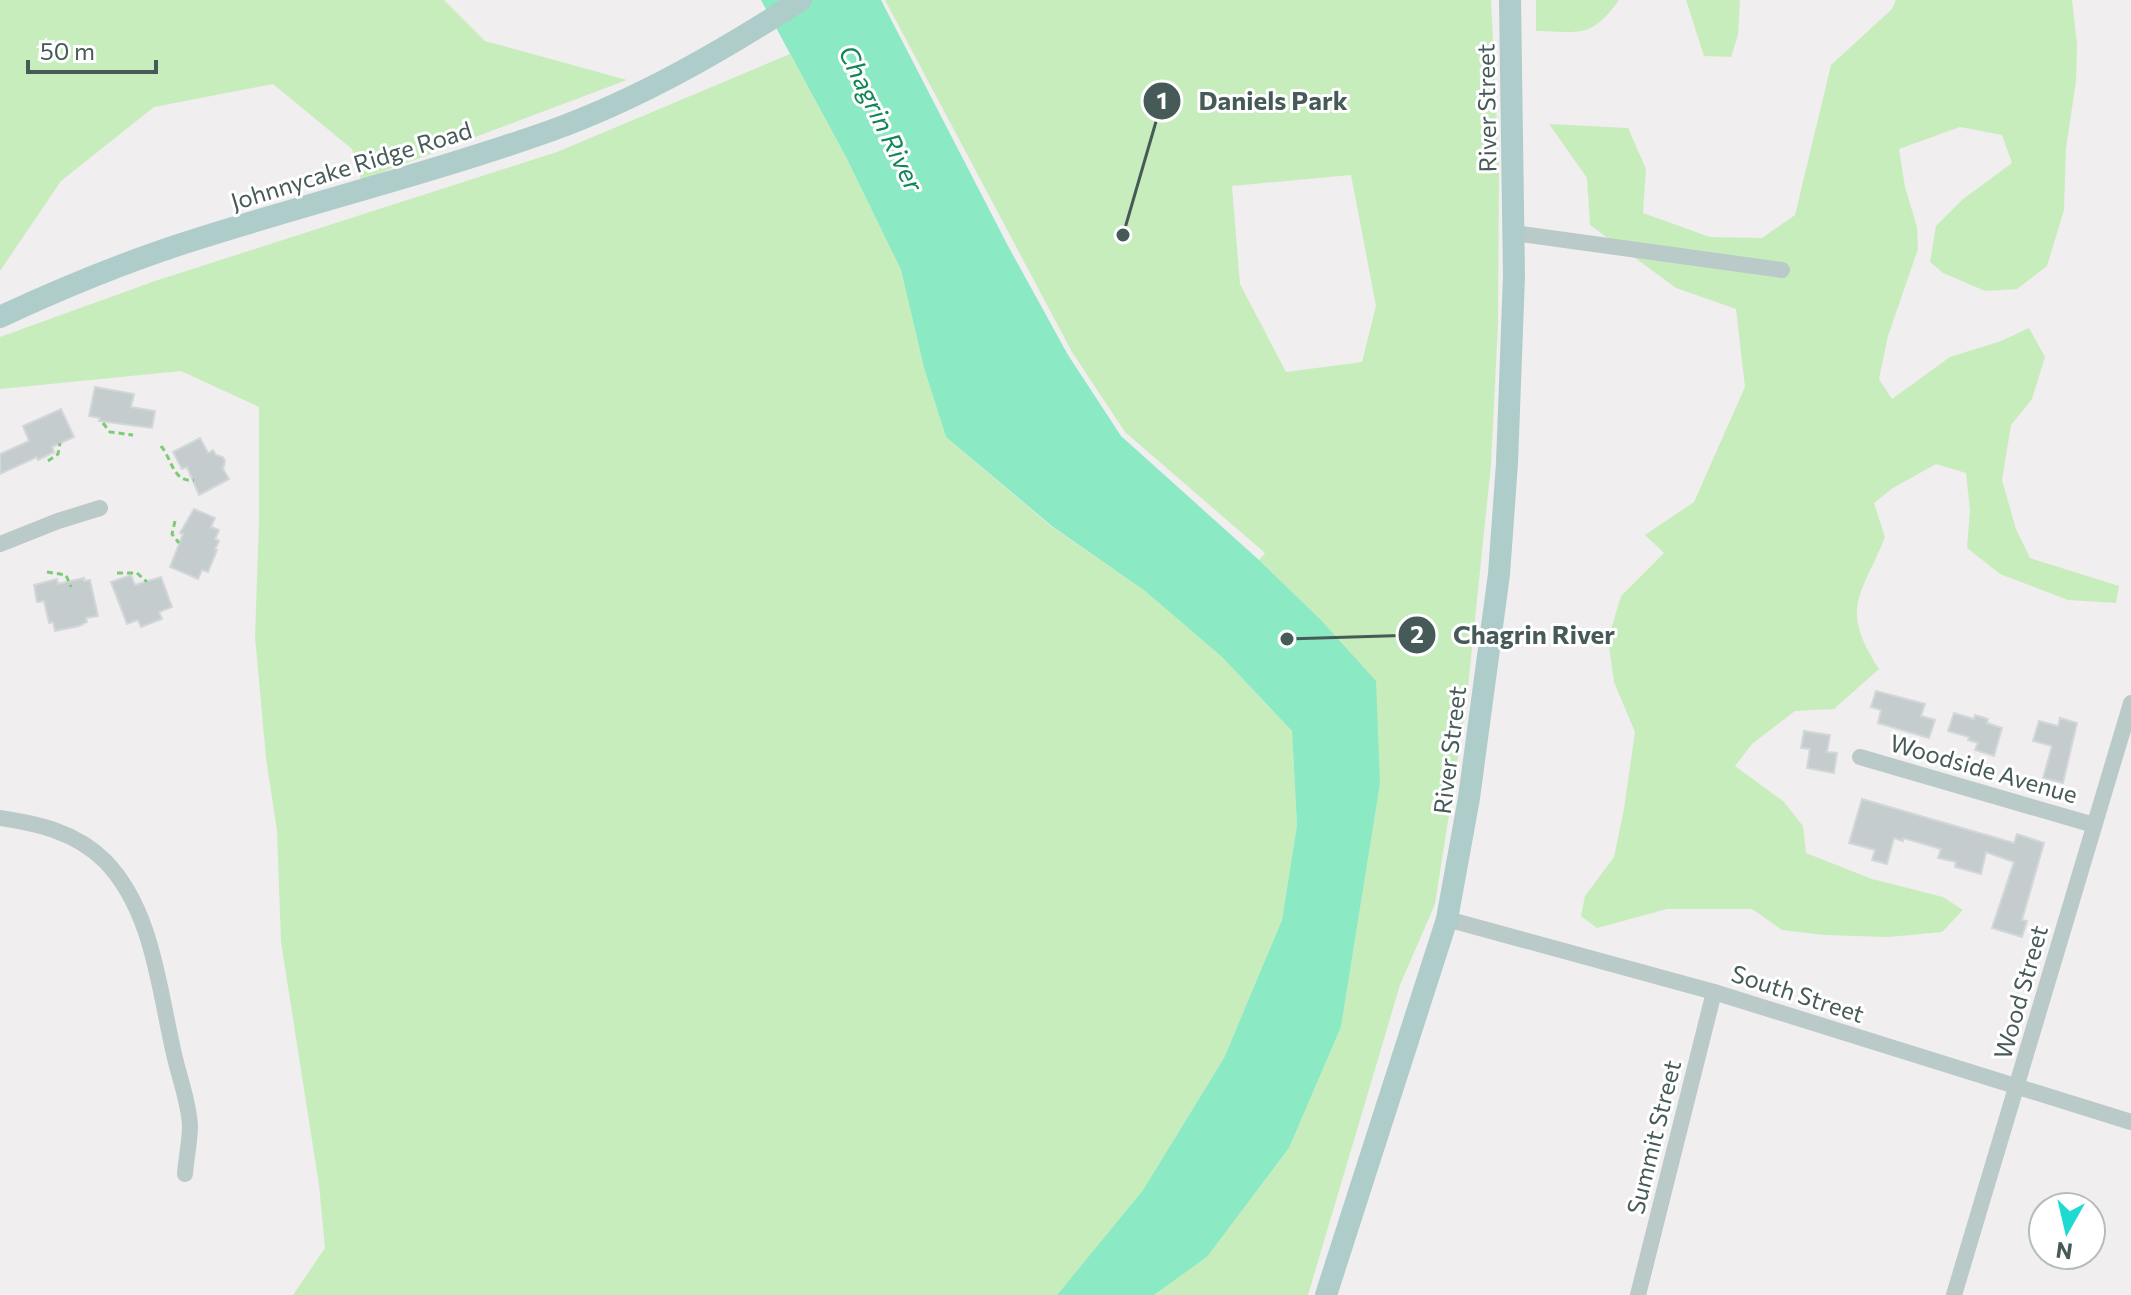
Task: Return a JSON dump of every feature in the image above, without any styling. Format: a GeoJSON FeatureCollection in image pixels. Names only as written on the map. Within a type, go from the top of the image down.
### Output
{"type":"FeatureCollection","features":[{"type":"Feature","properties":{"kind":"main road","name":"Johnnycake Ridge Road"},"geometry":{"type":"LineString","coordinates":[[0,317],[52,293],[194,240],[551,130],[638,94],[713,55],[801,0]]}},
{"type":"Feature","properties":{"kind":"main road","name":"River Street"},"geometry":{"type":"LineString","coordinates":[[1326,1295],[1447,919],[1469,798],[1499,574],[1507,461],[1514,233],[1510,0]]}},
{"type":"Feature","properties":{"kind":"street"},"geometry":{"type":"LineString","coordinates":[[1514,233],[1782,270]]}},
{"type":"Feature","properties":{"kind":"street"},"geometry":{"type":"LineString","coordinates":[[0,544],[100,508]]}},
{"type":"Feature","properties":{"kind":"street","name":"Wood Street"},"geometry":{"type":"LineString","coordinates":[[1954,1295],[2131,703]]}},
{"type":"Feature","properties":{"kind":"street","name":"Woodside Avenue"},"geometry":{"type":"LineString","coordinates":[[1860,757],[2094,825]]}},
{"type":"Feature","properties":{"kind":"street"},"geometry":{"type":"LineString","coordinates":[[0,818],[44,825],[76,839],[103,859],[122,880],[150,947],[190,1125],[185,1174]]}},
{"type":"Feature","properties":{"kind":"street","name":"South Street"},"geometry":{"type":"LineString","coordinates":[[1447,919],[1714,992],[2131,1122]]}},
{"type":"Feature","properties":{"kind":"street","name":"Summit Street"},"geometry":{"type":"LineString","coordinates":[[1638,1295],[1714,992]]}},
{"type":"Feature","properties":{"kind":"path"},"geometry":{"type":"LineString","coordinates":[[103,423],[110,432],[133,435]]}},
{"type":"Feature","properties":{"kind":"path"},"geometry":{"type":"LineString","coordinates":[[48,461],[58,454],[60,443]]}},
{"type":"Feature","properties":{"kind":"path"},"geometry":{"type":"LineString","coordinates":[[161,446],[178,476],[188,481],[194,480]]}},
{"type":"Feature","properties":{"kind":"path"},"geometry":{"type":"LineString","coordinates":[[175,521],[172,534],[179,543]]}},
{"type":"Feature","properties":{"kind":"path"},"geometry":{"type":"LineString","coordinates":[[47,572],[66,575],[71,587]]}},
{"type":"Feature","properties":{"kind":"path"},"geometry":{"type":"LineString","coordinates":[[117,573],[137,573],[147,582]]}},
{"type":"Feature","properties":{"kind":"shaded area"},"geometry":{"type":"Polygon","coordinates":[[[0,0],[444,0],[485,41],[627,80],[361,180],[352,149],[273,84],[154,107],[61,181],[0,271],[0,0]]]}},
{"type":"Feature","properties":{"kind":"shaded area"},"geometry":{"type":"Polygon","coordinates":[[[885,0],[1491,0],[1499,168],[1498,324],[1491,465],[1466,706],[1435,904],[1400,985],[1308,1295],[1154,1295],[1207,1257],[1289,1148],[1341,1027],[1380,784],[1319,618],[1259,560],[1265,553],[1125,432],[1072,352],[885,0]],[[1351,175],[1232,186],[1240,284],[1286,372],[1362,362],[1376,306],[1351,175]]]}},
{"type":"Feature","properties":{"kind":"shaded area"},"geometry":{"type":"Polygon","coordinates":[[[1536,0],[1619,0],[1592,27],[1564,32],[1536,31],[1536,0]]]}},
{"type":"Feature","properties":{"kind":"shaded area"},"geometry":{"type":"Polygon","coordinates":[[[1686,0],[1740,0],[1738,35],[1731,57],[1704,56],[1686,0]]]}},
{"type":"Feature","properties":{"kind":"shaded area"},"geometry":{"type":"Polygon","coordinates":[[[1896,0],[2072,0],[2077,45],[2076,81],[2066,148],[2064,210],[2047,266],[2017,289],[1985,291],[1943,273],[1930,262],[1936,226],[1963,199],[2012,163],[2002,135],[1960,127],[1899,149],[1905,187],[1917,227],[1918,249],[1888,336],[1879,379],[1892,399],[1950,357],[2001,341],[2029,328],[2045,357],[2032,399],[2011,425],[2002,480],[2016,529],[2030,558],[2119,586],[2116,603],[2068,600],[2000,574],[1967,548],[1970,510],[1966,473],[1936,464],[1893,488],[1874,503],[1885,537],[1858,602],[1860,631],[1879,669],[1834,709],[1795,711],[1752,744],[1735,766],[1784,802],[1803,826],[1806,853],[1872,879],[1943,897],[1963,910],[1942,932],[1889,937],[1782,930],[1752,909],[1667,909],[1597,928],[1581,916],[1585,896],[1614,857],[1635,732],[1614,682],[1608,639],[1621,596],[1664,553],[1645,535],[1694,502],[1745,387],[1736,309],[1676,288],[1590,225],[1587,178],[1549,124],[1628,128],[1646,169],[1643,213],[1710,237],[1762,238],[1795,215],[1831,65],[1892,9],[1896,0]]]}},
{"type":"Feature","properties":{"kind":"shaded area"},"geometry":{"type":"Polygon","coordinates":[[[790,54],[847,159],[901,270],[924,368],[946,437],[1052,527],[1145,591],[1222,657],[1292,731],[1297,825],[1282,920],[1224,1058],[1143,1190],[1057,1295],[293,1295],[325,1248],[319,1185],[281,942],[277,831],[266,758],[255,637],[259,407],[181,371],[0,389],[0,337],[155,281],[557,152],[790,54]]]}},
{"type":"Feature","properties":{"kind":"water"},"geometry":{"type":"Polygon","coordinates":[[[761,0],[881,0],[1068,355],[1121,436],[1259,560],[1319,618],[1376,681],[1380,784],[1341,1027],[1289,1148],[1207,1257],[1154,1295],[1057,1295],[1143,1190],[1224,1058],[1282,920],[1297,825],[1292,731],[1222,657],[1145,591],[1053,527],[946,437],[924,368],[901,270],[847,159],[761,0]]]}},
{"type":"Feature","properties":{"kind":"building"},"geometry":{"type":"Polygon","coordinates":[[[95,387],[134,394],[131,407],[155,411],[152,428],[99,421],[100,418],[89,416],[95,387]]]}},
{"type":"Feature","properties":{"kind":"building"},"geometry":{"type":"Polygon","coordinates":[[[61,409],[74,437],[52,447],[54,452],[38,460],[37,457],[0,474],[0,454],[29,441],[23,426],[61,409]]]}},
{"type":"Feature","properties":{"kind":"building"},"geometry":{"type":"Polygon","coordinates":[[[200,438],[208,453],[213,450],[223,457],[223,469],[229,479],[199,495],[187,467],[182,469],[173,452],[200,438]]]}},
{"type":"Feature","properties":{"kind":"building"},"geometry":{"type":"Polygon","coordinates":[[[194,509],[215,518],[211,527],[219,530],[215,539],[219,541],[217,550],[208,572],[202,570],[198,579],[170,567],[183,534],[180,533],[194,509]]]}},
{"type":"Feature","properties":{"kind":"building"},"geometry":{"type":"Polygon","coordinates":[[[131,575],[135,585],[161,577],[172,607],[159,612],[162,619],[141,627],[138,620],[127,624],[111,582],[131,575]]]}},
{"type":"Feature","properties":{"kind":"building"},"geometry":{"type":"Polygon","coordinates":[[[84,578],[84,581],[90,580],[98,616],[86,618],[87,622],[79,626],[55,631],[53,622],[49,623],[44,601],[37,602],[34,585],[57,579],[58,584],[84,578]]]}},
{"type":"Feature","properties":{"kind":"building"},"geometry":{"type":"Polygon","coordinates":[[[1876,691],[1925,704],[1921,716],[1935,720],[1929,738],[1878,723],[1881,710],[1871,707],[1876,691]]]}},
{"type":"Feature","properties":{"kind":"building"},"geometry":{"type":"Polygon","coordinates":[[[1954,713],[1974,719],[1975,715],[1988,719],[1987,723],[2002,728],[1994,756],[1975,750],[1978,743],[1968,740],[1969,737],[1948,731],[1954,713]]]}},
{"type":"Feature","properties":{"kind":"building"},"geometry":{"type":"Polygon","coordinates":[[[2060,718],[2077,723],[2063,783],[2043,778],[2052,746],[2033,741],[2039,721],[2058,726],[2060,718]]]}},
{"type":"Feature","properties":{"kind":"building"},"geometry":{"type":"Polygon","coordinates":[[[1804,731],[1830,735],[1827,752],[1837,753],[1834,773],[1807,768],[1810,749],[1801,748],[1804,731]]]}},
{"type":"Feature","properties":{"kind":"building"},"geometry":{"type":"Polygon","coordinates":[[[1862,799],[2014,843],[2017,834],[2044,843],[2022,920],[2027,921],[2022,937],[1992,928],[2014,862],[1986,852],[1981,874],[1955,867],[1956,862],[1938,858],[1941,849],[1903,838],[1903,841],[1894,838],[1887,864],[1872,860],[1875,850],[1849,843],[1862,799]]]}},
{"type":"Feature","properties":{"kind":"place","name":"Daniels Park"},"geometry":{"type":"Point","coordinates":[1123,235]}},
{"type":"Feature","properties":{"kind":"place","name":"Chagrin River"},"geometry":{"type":"Point","coordinates":[1287,639]}}]}
